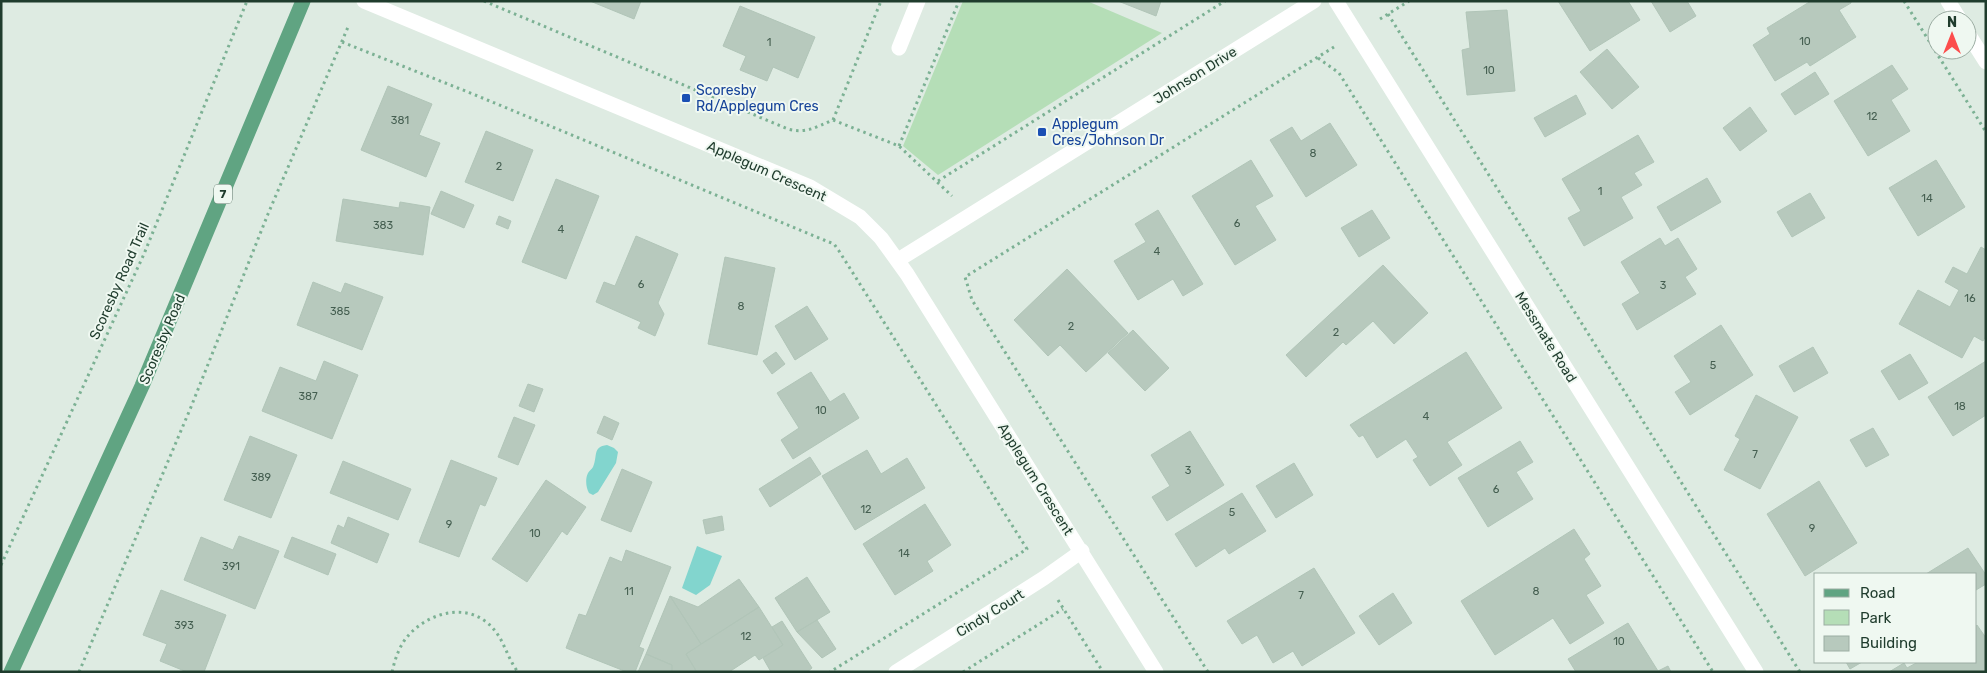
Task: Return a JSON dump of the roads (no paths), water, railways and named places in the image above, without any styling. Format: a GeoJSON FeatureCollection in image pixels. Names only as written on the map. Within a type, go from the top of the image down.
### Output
{"type":"FeatureCollection","features":[{"type":"Feature","properties":{"kind":"main road","name":"Scoresby Road"},"geometry":{"type":"LineString","coordinates":[[11,672],[142,386],[303,1]]}},
{"type":"Feature","properties":{"kind":"street","name":"Applegum Crescent"},"geometry":{"type":"LineString","coordinates":[[364,1],[810,187],[860,217],[881,238],[898,260],[1082,551],[1156,672]]}},
{"type":"Feature","properties":{"kind":"street"},"geometry":{"type":"LineString","coordinates":[[899,48],[918,1]]}},
{"type":"Feature","properties":{"kind":"street","name":"Johnson Drive"},"geometry":{"type":"LineString","coordinates":[[898,260],[1314,1]]}},
{"type":"Feature","properties":{"kind":"street","name":"Messmate Road"},"geometry":{"type":"LineString","coordinates":[[1336,1],[1756,672]]}},
{"type":"Feature","properties":{"kind":"street"},"geometry":{"type":"LineString","coordinates":[[1977,48],[1986,62]]}},
{"type":"Feature","properties":{"kind":"street","name":"Cindy Court"},"geometry":{"type":"LineString","coordinates":[[896,672],[1044,578],[1082,551]]}},
{"type":"Feature","properties":{"kind":"water"},"geometry":{"type":"Polygon","coordinates":[[[607,445],[618,452],[616,463],[598,492],[593,495],[587,489],[587,475],[593,467],[597,450],[607,445]]]}},
{"type":"Feature","properties":{"kind":"water"},"geometry":{"type":"Polygon","coordinates":[[[697,546],[722,556],[710,585],[696,595],[682,588],[697,546]]]}},
{"type":"Feature","properties":{"kind":"place","name":"Scoresby Rd/Applegum Cres"},"geometry":{"type":"Point","coordinates":[686,98]}},
{"type":"Feature","properties":{"kind":"place","name":"Applegum Cres/Johnson Dr"},"geometry":{"type":"Point","coordinates":[1042,132]}}]}
